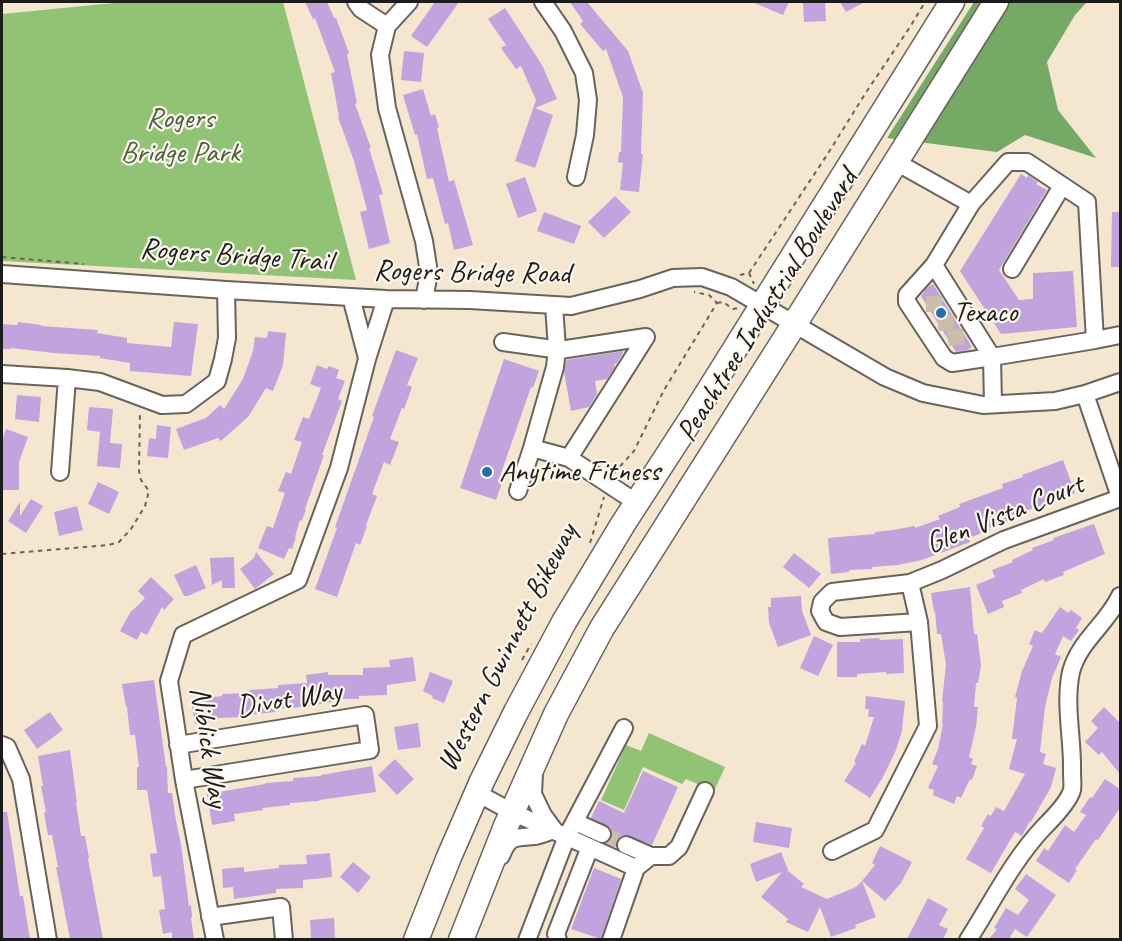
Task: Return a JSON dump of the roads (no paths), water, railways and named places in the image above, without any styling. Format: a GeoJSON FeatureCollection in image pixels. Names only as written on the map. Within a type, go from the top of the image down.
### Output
{"type":"FeatureCollection","features":[{"type":"Feature","properties":{"kind":"highway","name":"Peachtree Industrial Boulevard"},"geometry":{"type":"LineString","coordinates":[[416,939],[477,793],[544,656],[637,503],[952,2]]}},
{"type":"Feature","properties":{"kind":"highway","name":"Peachtree Industrial Boulevard"},"geometry":{"type":"LineString","coordinates":[[461,939],[539,751],[602,628],[996,2]]}},
{"type":"Feature","properties":{"kind":"street"},"geometry":{"type":"LineString","coordinates":[[356,2],[361,9],[387,26]]}},
{"type":"Feature","properties":{"kind":"street"},"geometry":{"type":"LineString","coordinates":[[409,2],[387,26],[380,55],[387,108],[424,241],[429,273],[424,300]]}},
{"type":"Feature","properties":{"kind":"street"},"geometry":{"type":"LineString","coordinates":[[543,2],[563,32],[584,73],[588,100],[585,135],[576,177]]}},
{"type":"Feature","properties":{"kind":"street"},"geometry":{"type":"LineString","coordinates":[[896,162],[971,204]]}},
{"type":"Feature","properties":{"kind":"street"},"geometry":{"type":"LineString","coordinates":[[1095,340],[1087,202],[1027,162],[1008,162],[971,204],[934,265],[907,295],[918,304],[935,332],[944,358],[952,363],[1095,340],[1120,335]]}},
{"type":"Feature","properties":{"kind":"street"},"geometry":{"type":"LineString","coordinates":[[1012,270],[1062,186]]}},
{"type":"Feature","properties":{"kind":"street"},"geometry":{"type":"LineString","coordinates":[[934,265],[952,304],[967,329],[992,357],[993,404]]}},
{"type":"Feature","properties":{"kind":"street","name":"Rogers Bridge Road"},"geometry":{"type":"LineString","coordinates":[[2,274],[386,299],[470,300],[571,306],[640,289],[673,278],[702,277],[731,287],[848,356],[923,393],[982,405],[1055,401],[1120,382]]}},
{"type":"Feature","properties":{"kind":"street"},"geometry":{"type":"LineString","coordinates":[[2,374],[100,382],[162,405],[186,404],[217,381],[227,338],[226,290]]}},
{"type":"Feature","properties":{"kind":"street","name":"Niblick Way"},"geometry":{"type":"LineString","coordinates":[[351,297],[367,358]]}},
{"type":"Feature","properties":{"kind":"street","name":"Niblick Way"},"geometry":{"type":"LineString","coordinates":[[215,939],[184,780],[169,681],[183,635],[298,580],[339,468],[367,358],[386,299]]}},
{"type":"Feature","properties":{"kind":"street"},"geometry":{"type":"LineString","coordinates":[[518,491],[555,367],[557,349],[554,305]]}},
{"type":"Feature","properties":{"kind":"street"},"geometry":{"type":"LineString","coordinates":[[503,342],[557,349],[646,337],[569,458]]}},
{"type":"Feature","properties":{"kind":"street"},"geometry":{"type":"LineString","coordinates":[[60,472],[67,378]]}},
{"type":"Feature","properties":{"kind":"street"},"geometry":{"type":"LineString","coordinates":[[1085,394],[1120,498]]}},
{"type":"Feature","properties":{"kind":"street"},"geometry":{"type":"LineString","coordinates":[[532,448],[569,458],[637,503]]}},
{"type":"Feature","properties":{"kind":"street","name":"Glen Vista Court"},"geometry":{"type":"LineString","coordinates":[[919,622],[840,627],[826,622],[820,611],[822,602],[832,592],[910,583],[1004,540],[1120,498]]}},
{"type":"Feature","properties":{"kind":"street","name":"Glen Vista Court"},"geometry":{"type":"LineString","coordinates":[[832,851],[875,830],[928,726],[919,622],[910,583]]}},
{"type":"Feature","properties":{"kind":"street"},"geometry":{"type":"LineString","coordinates":[[968,939],[1006,875],[1028,844],[1057,813],[1072,792],[1073,760],[1068,702],[1071,672],[1082,645],[1103,621],[1120,596]]}},
{"type":"Feature","properties":{"kind":"street","name":"Divot Way"},"geometry":{"type":"LineString","coordinates":[[178,745],[365,715],[370,750],[184,780]]}},
{"type":"Feature","properties":{"kind":"street"},"geometry":{"type":"LineString","coordinates":[[528,939],[565,829],[624,728]]}},
{"type":"Feature","properties":{"kind":"street"},"geometry":{"type":"LineString","coordinates":[[2,745],[7,747],[21,779],[48,939]]}},
{"type":"Feature","properties":{"kind":"street"},"geometry":{"type":"LineString","coordinates":[[539,751],[532,795],[543,815],[590,847],[636,868]]}},
{"type":"Feature","properties":{"kind":"street"},"geometry":{"type":"LineString","coordinates":[[626,845],[651,856],[669,856],[679,847],[705,791]]}},
{"type":"Feature","properties":{"kind":"street"},"geometry":{"type":"LineString","coordinates":[[477,793],[512,812],[565,829],[602,834]]}},
{"type":"Feature","properties":{"kind":"street"},"geometry":{"type":"LineString","coordinates":[[466,939],[506,844],[516,837],[565,829]]}},
{"type":"Feature","properties":{"kind":"street"},"geometry":{"type":"LineString","coordinates":[[558,939],[556,934],[590,847]]}},
{"type":"Feature","properties":{"kind":"street"},"geometry":{"type":"LineString","coordinates":[[611,939],[636,868],[651,856]]}},
{"type":"Feature","properties":{"kind":"street"},"geometry":{"type":"LineString","coordinates":[[210,917],[281,907],[284,939]]}},
{"type":"Feature","properties":{"kind":"tunnel"},"geometry":{"type":"LineString","coordinates":[[926,304],[945,304]]}},
{"type":"Feature","properties":{"kind":"tunnel"},"geometry":{"type":"LineString","coordinates":[[938,323],[957,322]]}},
{"type":"Feature","properties":{"kind":"tunnel"},"geometry":{"type":"LineString","coordinates":[[948,338],[966,336]]}},
{"type":"Feature","properties":{"kind":"tunnel"},"geometry":{"type":"LineString","coordinates":[[602,834],[626,845]]}},
{"type":"Feature","properties":{"kind":"place","name":"Texaco"},"geometry":{"type":"Point","coordinates":[941,313]}},
{"type":"Feature","properties":{"kind":"place","name":"Anytime Fitness"},"geometry":{"type":"Point","coordinates":[487,472]}},
{"type":"Feature","properties":{"kind":"park label","name":"Rogers Bridge Park"},"geometry":{"type":"Point","coordinates":[180,136]}}]}
